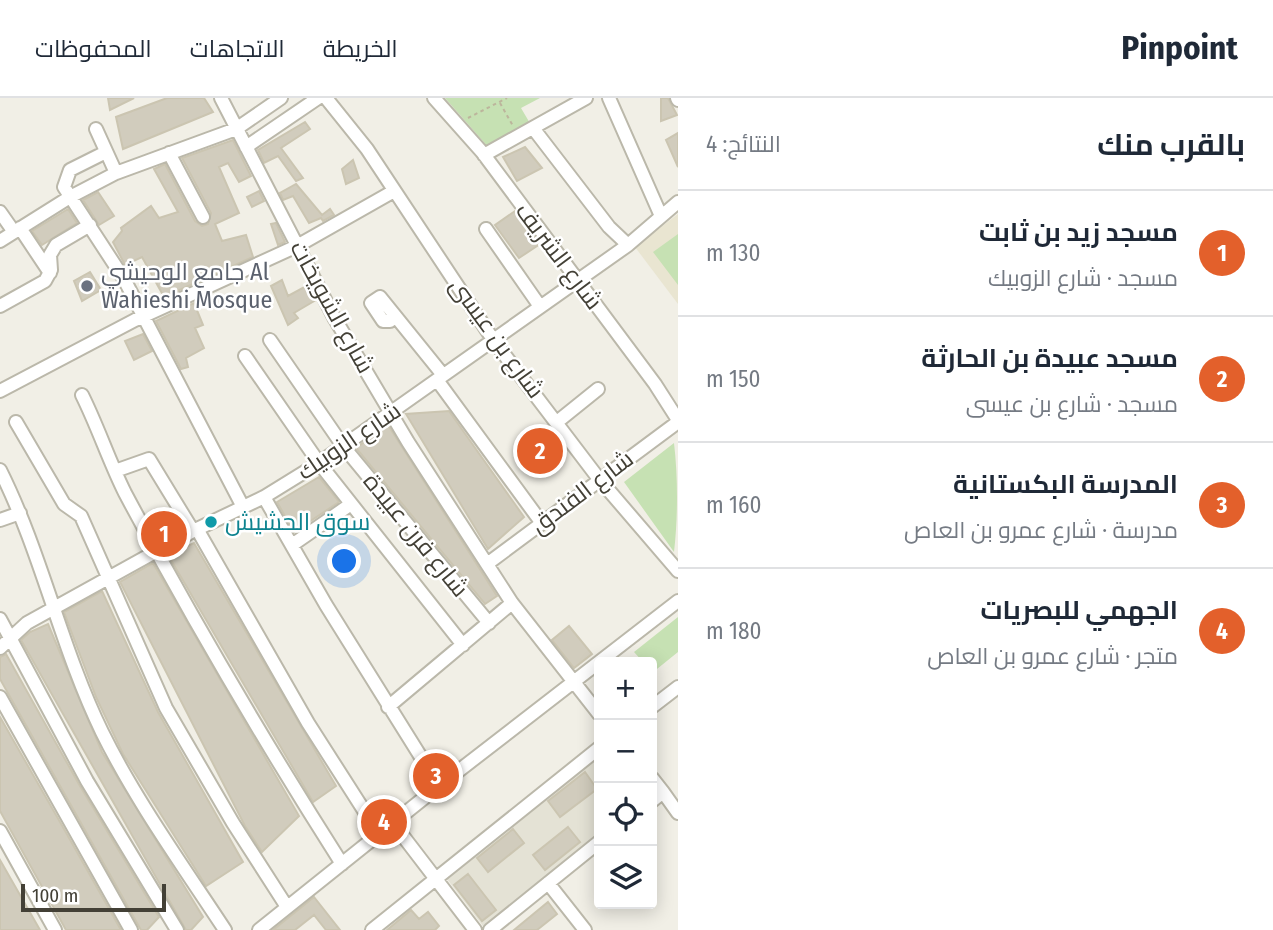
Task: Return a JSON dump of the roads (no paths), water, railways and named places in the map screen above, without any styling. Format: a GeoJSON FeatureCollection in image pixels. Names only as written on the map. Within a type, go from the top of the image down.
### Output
{"type":"FeatureCollection","features":[{"type":"Feature","properties":{"kind":"street","name":"شارع الشويخات"},"geometry":{"type":"LineString","coordinates":[[220,98],[335,319],[422,464],[512,603],[594,708]]}},
{"type":"Feature","properties":{"kind":"street"},"geometry":{"type":"LineString","coordinates":[[0,241],[70,197],[116,173],[236,129],[281,98]]}},
{"type":"Feature","properties":{"kind":"street"},"geometry":{"type":"LineString","coordinates":[[246,147],[318,98]]}},
{"type":"Feature","properties":{"kind":"street","name":"شارع بن عيسى"},"geometry":{"type":"LineString","coordinates":[[326,98],[367,149],[494,341],[599,479],[678,571]]}},
{"type":"Feature","properties":{"kind":"street","name":"شارع الشريف"},"geometry":{"type":"LineString","coordinates":[[434,98],[484,155],[655,384],[678,421]]}},
{"type":"Feature","properties":{"kind":"street"},"geometry":{"type":"LineString","coordinates":[[609,98],[661,216]]}},
{"type":"Feature","properties":{"kind":"street"},"geometry":{"type":"LineString","coordinates":[[484,155],[579,100]]}},
{"type":"Feature","properties":{"kind":"street"},"geometry":{"type":"LineString","coordinates":[[533,128],[608,228],[628,245]]}},
{"type":"Feature","properties":{"kind":"street"},"geometry":{"type":"LineString","coordinates":[[96,129],[116,173]]}},
{"type":"Feature","properties":{"kind":"street"},"geometry":{"type":"LineString","coordinates":[[106,152],[70,170],[64,187],[118,268],[243,507]]}},
{"type":"Feature","properties":{"kind":"street"},"geometry":{"type":"LineString","coordinates":[[169,153],[203,217]]}},
{"type":"Feature","properties":{"kind":"street"},"geometry":{"type":"LineString","coordinates":[[0,391],[143,317],[297,246],[394,191]]}},
{"type":"Feature","properties":{"kind":"street","name":"شارع الزوبيك"},"geometry":{"type":"LineString","coordinates":[[0,648],[27,623],[195,530],[264,497],[318,463],[494,341],[539,305],[628,245],[678,202]]}},
{"type":"Feature","properties":{"kind":"street"},"geometry":{"type":"LineString","coordinates":[[0,212],[50,273]]}},
{"type":"Feature","properties":{"kind":"street"},"geometry":{"type":"LineString","coordinates":[[0,306],[45,281],[50,273],[50,256],[55,246],[90,225]]}},
{"type":"Feature","properties":{"kind":"street"},"geometry":{"type":"LineString","coordinates":[[486,229],[539,305]]}},
{"type":"Feature","properties":{"kind":"street"},"geometry":{"type":"LineString","coordinates":[[377,298],[440,378],[541,522]]}},
{"type":"Feature","properties":{"kind":"street","name":"شارع فرن عبيدة"},"geometry":{"type":"LineString","coordinates":[[270,340],[343,446],[489,623]]}},
{"type":"Feature","properties":{"kind":"street"},"geometry":{"type":"LineString","coordinates":[[244,356],[318,463],[463,645]]}},
{"type":"Feature","properties":{"kind":"street"},"geometry":{"type":"LineString","coordinates":[[557,422],[598,389]]}},
{"type":"Feature","properties":{"kind":"street"},"geometry":{"type":"LineString","coordinates":[[82,396],[115,471],[157,551],[222,666],[342,864]]}},
{"type":"Feature","properties":{"kind":"street","name":"شارع الفندق"},"geometry":{"type":"LineString","coordinates":[[487,564],[678,421]]}},
{"type":"Feature","properties":{"kind":"street"},"geometry":{"type":"LineString","coordinates":[[16,422],[64,504],[81,516],[166,708],[233,823],[287,907]]}},
{"type":"Feature","properties":{"kind":"street"},"geometry":{"type":"LineString","coordinates":[[115,471],[149,459],[195,530],[308,723],[379,834]]}},
{"type":"Feature","properties":{"kind":"street"},"geometry":{"type":"LineString","coordinates":[[0,470],[20,513],[102,732],[141,800],[225,930]]}},
{"type":"Feature","properties":{"kind":"street"},"geometry":{"type":"LineString","coordinates":[[264,497],[388,707],[439,786]]}},
{"type":"Feature","properties":{"kind":"street"},"geometry":{"type":"LineString","coordinates":[[292,545],[351,504]]}},
{"type":"Feature","properties":{"kind":"street"},"geometry":{"type":"LineString","coordinates":[[0,520],[20,513]]}},
{"type":"Feature","properties":{"kind":"street"},"geometry":{"type":"LineString","coordinates":[[265,928],[287,907],[439,786],[678,601]]}},
{"type":"Feature","properties":{"kind":"street"},"geometry":{"type":"LineString","coordinates":[[388,707],[512,603]]}},
{"type":"Feature","properties":{"kind":"street"},"geometry":{"type":"LineString","coordinates":[[0,619],[87,781],[177,930]]}},
{"type":"Feature","properties":{"kind":"street"},"geometry":{"type":"LineString","coordinates":[[657,703],[678,687]]}},
{"type":"Feature","properties":{"kind":"street"},"geometry":{"type":"LineString","coordinates":[[0,697],[131,930]]}},
{"type":"Feature","properties":{"kind":"street"},"geometry":{"type":"LineString","coordinates":[[372,930],[594,752]]}},
{"type":"Feature","properties":{"kind":"street"},"geometry":{"type":"LineString","coordinates":[[656,783],[678,813]]}},
{"type":"Feature","properties":{"kind":"street"},"geometry":{"type":"LineString","coordinates":[[657,797],[663,792]]}},
{"type":"Feature","properties":{"kind":"street"},"geometry":{"type":"LineString","coordinates":[[393,823],[475,930]]}},
{"type":"Feature","properties":{"kind":"street"},"geometry":{"type":"LineString","coordinates":[[0,831],[55,930]]}},
{"type":"Feature","properties":{"kind":"street"},"geometry":{"type":"LineString","coordinates":[[490,930],[594,846]]}},
{"type":"Feature","properties":{"kind":"street"},"geometry":{"type":"LineString","coordinates":[[548,883],[585,930]]}},
{"type":"Feature","properties":{"kind":"place","name":"جامع الوحيشي Al Wahieshi Mosque"},"geometry":{"type":"Point","coordinates":[87,286]}},
{"type":"Feature","properties":{"kind":"place","name":"مسجد عبيدة بن الحارثة"},"geometry":{"type":"Point","coordinates":[540,451]}},
{"type":"Feature","properties":{"kind":"place","name":"سوق الحشيش"},"geometry":{"type":"Point","coordinates":[211,522]}},
{"type":"Feature","properties":{"kind":"place","name":"مسجد زيد بن ثابت"},"geometry":{"type":"Point","coordinates":[164,534]}},
{"type":"Feature","properties":{"kind":"place","name":"المدرسة البكستانية"},"geometry":{"type":"Point","coordinates":[436,776]}},
{"type":"Feature","properties":{"kind":"place","name":"الجهمي للبصريات"},"geometry":{"type":"Point","coordinates":[384,822]}}]}
